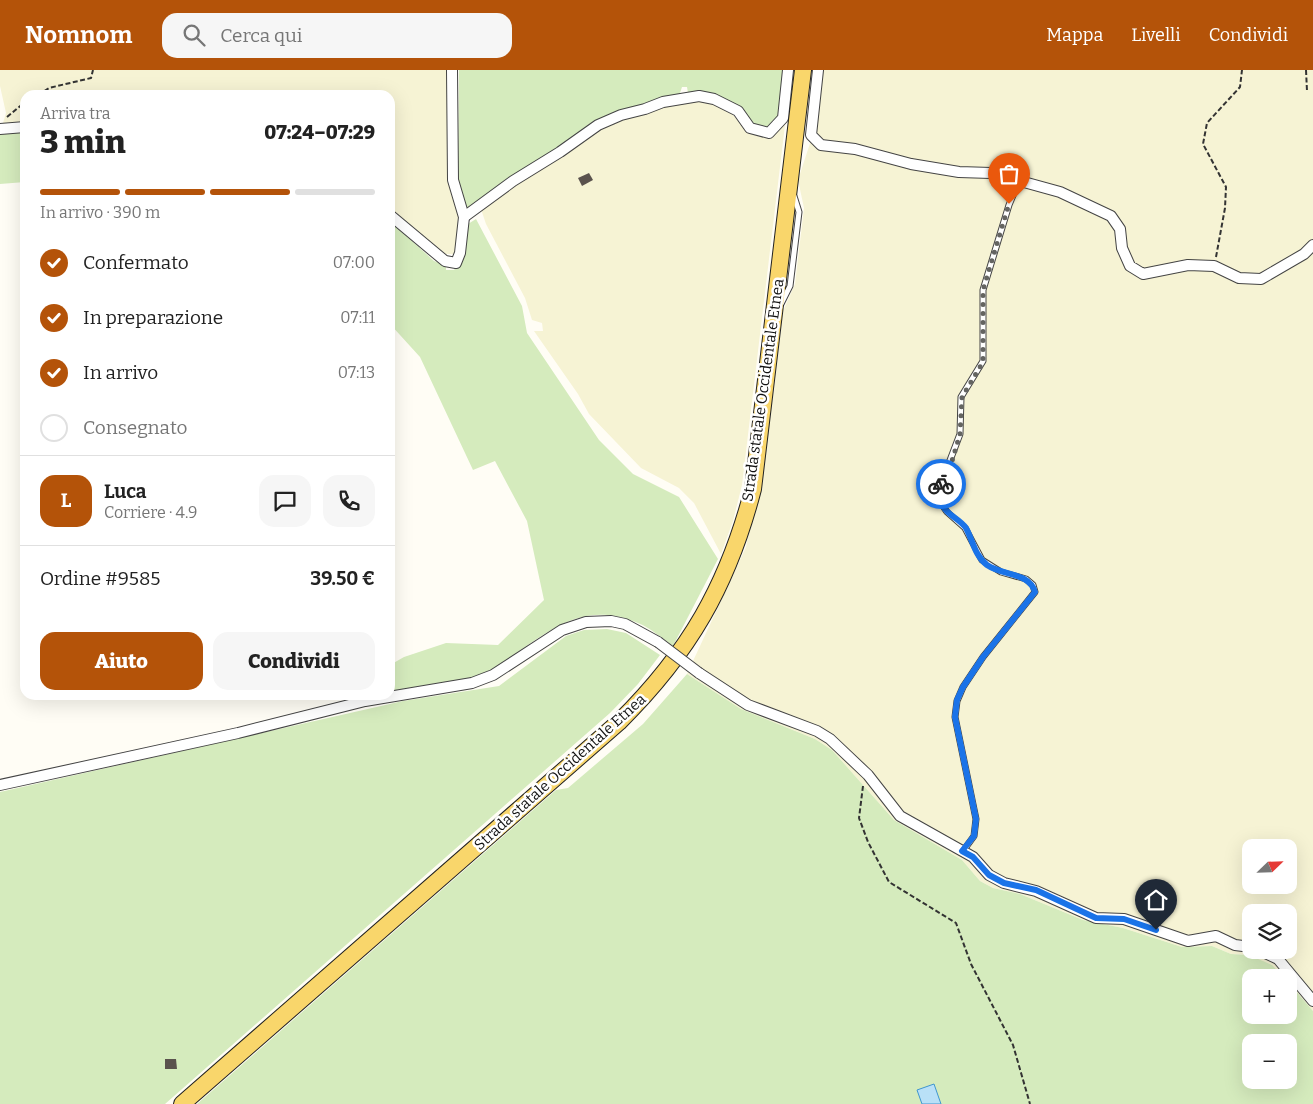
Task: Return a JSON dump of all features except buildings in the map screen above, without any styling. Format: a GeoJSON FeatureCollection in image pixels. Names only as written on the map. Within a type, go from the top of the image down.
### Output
{"type":"FeatureCollection","features":[{"type":"Feature","properties":{"kind":"main road","name":"Strada statale Occidentale Etnea"},"geometry":{"type":"LineString","coordinates":[[182,1104],[619,722],[650,692],[673,664],[696,628],[715,592],[744,524],[753,489],[803,70]]}},
{"type":"Feature","properties":{"kind":"street"},"geometry":{"type":"LineString","coordinates":[[395,220],[445,261],[456,263],[460,253],[464,217],[452,180],[452,70]]}},
{"type":"Feature","properties":{"kind":"street"},"geometry":{"type":"LineString","coordinates":[[464,217],[513,181],[560,152],[598,125],[621,114],[645,110],[664,102],[699,96],[714,99],[738,111],[750,128],[769,133],[783,118],[788,70]]}},
{"type":"Feature","properties":{"kind":"street"},"geometry":{"type":"LineString","coordinates":[[818,70],[811,135],[821,145],[855,149],[911,164],[959,172],[991,173],[1060,192],[1111,216],[1120,228],[1122,248],[1130,266],[1144,274],[1188,265],[1214,266],[1240,278],[1261,279],[1304,254],[1313,245]]}},
{"type":"Feature","properties":{"kind":"street"},"geometry":{"type":"LineString","coordinates":[[0,129],[20,127]]}},
{"type":"Feature","properties":{"kind":"street"},"geometry":{"type":"LineString","coordinates":[[395,696],[472,683],[494,675],[555,633],[579,623],[598,620],[625,624],[658,642],[699,673],[748,705],[823,735],[868,775],[900,816],[973,857],[989,875],[1004,883],[1036,890],[1096,918],[1124,919],[1188,941],[1216,936],[1234,946],[1242,947]]}},
{"type":"Feature","properties":{"kind":"street"},"geometry":{"type":"LineString","coordinates":[[0,785],[238,733],[371,700]]}},
{"type":"Feature","properties":{"kind":"street"},"geometry":{"type":"LineString","coordinates":[[1278,959],[1313,1002]]}},
{"type":"Feature","properties":{"kind":"lane"},"geometry":{"type":"LineString","coordinates":[[962,851],[974,836],[976,819],[955,717],[957,700],[983,657],[1035,592],[1033,585],[1026,579],[1001,572],[982,560],[965,528],[947,512],[941,503],[941,484],[952,461],[960,434],[962,397],[983,362],[983,290],[1009,204],[1019,180]]}},
{"type":"Feature","properties":{"kind":"path"},"geometry":{"type":"LineString","coordinates":[[47,90],[91,78],[93,70]]}},
{"type":"Feature","properties":{"kind":"path"},"geometry":{"type":"LineString","coordinates":[[1214,266],[1225,208],[1226,187],[1203,144],[1207,123],[1240,87],[1242,70]]}},
{"type":"Feature","properties":{"kind":"path"},"geometry":{"type":"LineString","coordinates":[[1306,70],[1307,91]]}},
{"type":"Feature","properties":{"kind":"path"},"geometry":{"type":"LineString","coordinates":[[6,118],[20,106]]}},
{"type":"Feature","properties":{"kind":"path"},"geometry":{"type":"LineString","coordinates":[[868,775],[861,794],[859,818],[868,842],[889,882],[956,923],[971,964],[1013,1045],[1030,1104]]}},
{"type":"Feature","properties":{"kind":"shaded area"},"geometry":{"type":"Polygon","coordinates":[[[0,70],[449,70],[450,183],[458,216],[455,254],[446,254],[395,213],[395,90],[20,90],[20,122],[3,123],[6,113],[0,86],[0,70]]]}},
{"type":"Feature","properties":{"kind":"shaded area"},"geometry":{"type":"Polygon","coordinates":[[[822,70],[1313,70],[1313,1011],[1297,992],[1297,969],[1275,969],[1256,959],[1297,959],[1297,904],[1242,904],[1242,955],[1231,954],[1212,946],[1182,947],[1123,928],[1083,920],[1020,894],[993,888],[980,881],[962,860],[894,820],[832,750],[815,739],[741,709],[687,674],[746,547],[774,391],[783,311],[795,284],[804,208],[798,180],[814,131],[822,70]]]}},
{"type":"Feature","properties":{"kind":"shaded area"},"geometry":{"type":"Polygon","coordinates":[[[706,100],[732,114],[750,133],[760,137],[770,137],[785,125],[742,485],[733,521],[721,554],[694,503],[679,488],[641,468],[589,414],[578,394],[534,331],[543,331],[542,323],[532,320],[525,298],[486,224],[481,209],[516,183],[609,123],[664,105],[706,100]]]}},
{"type":"Feature","properties":{"kind":"green space"},"geometry":{"type":"Polygon","coordinates":[[[459,70],[785,70],[780,111],[772,124],[765,128],[756,126],[741,109],[688,93],[687,87],[682,87],[679,96],[609,115],[470,208],[466,208],[458,183],[459,70]]]}},
{"type":"Feature","properties":{"kind":"green space"},"geometry":{"type":"Polygon","coordinates":[[[20,131],[20,182],[0,184],[0,133],[20,131]]]}},
{"type":"Feature","properties":{"kind":"green space"},"geometry":{"type":"Polygon","coordinates":[[[476,219],[522,306],[527,333],[599,440],[633,474],[679,497],[718,559],[673,646],[638,623],[614,616],[591,615],[571,620],[552,629],[476,677],[395,690],[395,662],[404,657],[446,643],[498,645],[544,600],[527,521],[495,461],[473,470],[420,357],[395,330],[395,226],[434,261],[446,265],[446,270],[454,270],[464,258],[468,224],[476,219]]]}},
{"type":"Feature","properties":{"kind":"green space"},"geometry":{"type":"Polygon","coordinates":[[[607,629],[626,633],[660,655],[638,684],[610,713],[165,1104],[0,1104],[0,792],[403,701],[499,686],[566,636],[584,630],[607,629]]]}},
{"type":"Feature","properties":{"kind":"green space"},"geometry":{"type":"Polygon","coordinates":[[[687,674],[741,709],[815,739],[832,750],[894,820],[962,860],[980,881],[993,888],[1020,894],[1083,920],[1123,928],[1182,947],[1212,946],[1231,954],[1242,955],[1242,959],[1258,959],[1272,965],[1276,969],[1242,969],[1242,1024],[1297,1024],[1297,992],[1313,1011],[1313,1104],[197,1104],[556,790],[568,788],[643,724],[687,674]]]}},
{"type":"Feature","properties":{"kind":"water"},"geometry":{"type":"Polygon","coordinates":[[[934,1084],[941,1104],[922,1104],[917,1090],[934,1084]]]}},
{"type":"Feature","properties":{"kind":"way so far"},"geometry":{"type":"LineString","coordinates":[[941,484],[952,461],[960,434],[959,414],[962,397],[983,362],[981,309],[983,290],[1009,204]]}},
{"type":"Feature","properties":{"kind":"route"},"geometry":{"type":"LineString","coordinates":[[941,484],[941,503],[947,512],[965,528],[982,560],[1001,572],[1026,579],[1033,585],[1035,592],[983,657],[963,687],[957,700],[955,717],[976,819],[974,836],[962,851],[973,857],[989,875],[1004,883],[1036,890],[1096,918],[1124,919],[1156,930]]}}]}
